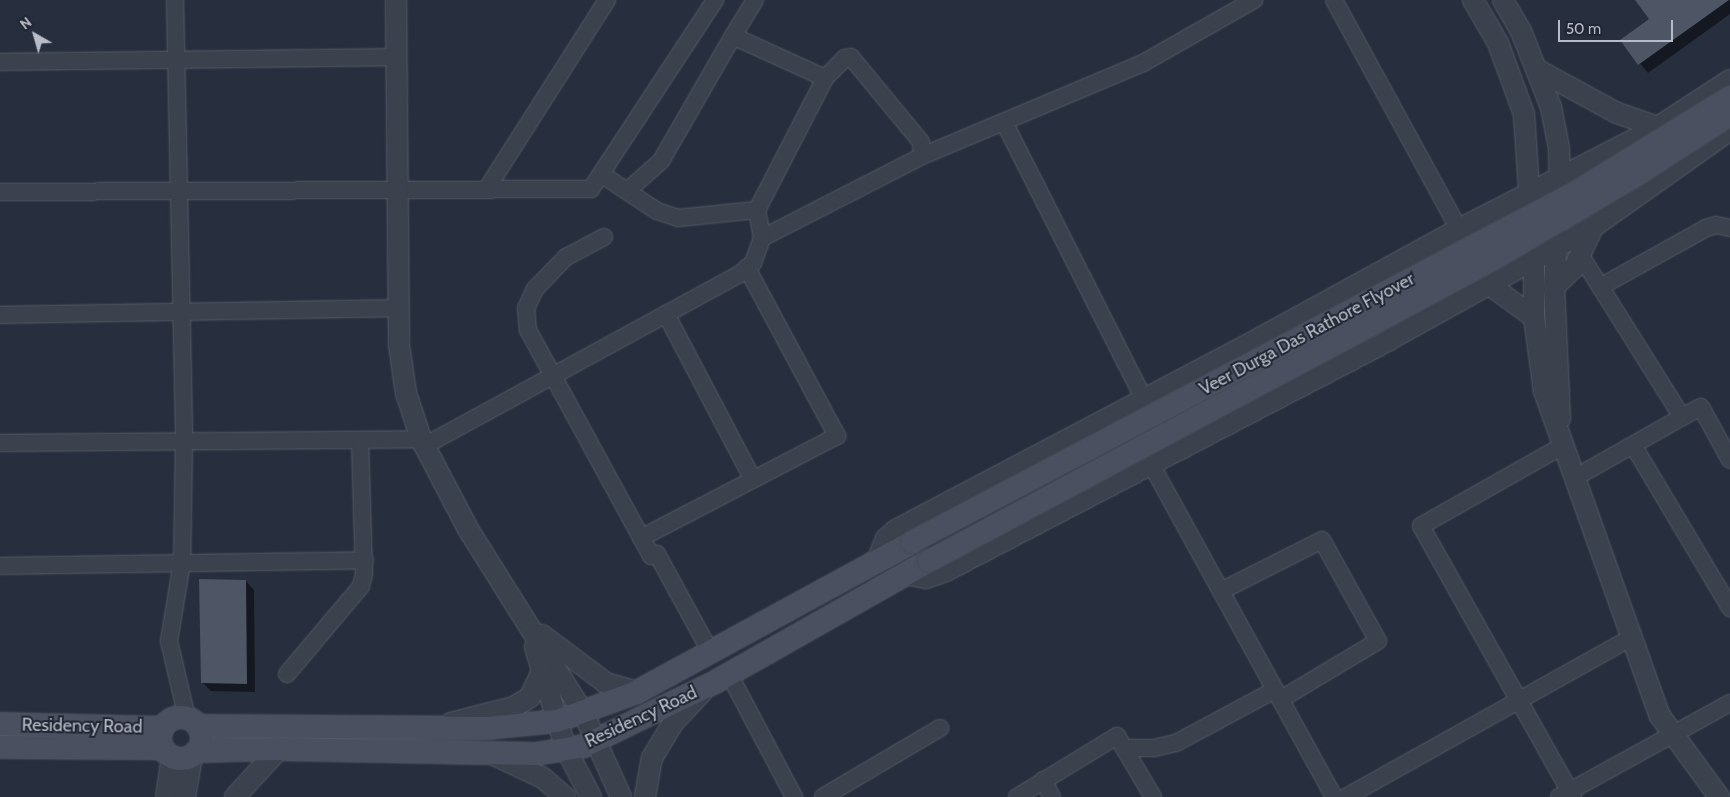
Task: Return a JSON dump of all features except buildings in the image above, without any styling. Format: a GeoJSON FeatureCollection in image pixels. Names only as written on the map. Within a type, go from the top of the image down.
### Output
{"type":"FeatureCollection","features":[{"type":"Feature","properties":{"kind":"main road","name":"Veer Durga Das Rathore Flyover"},"geometry":{"type":"LineString","coordinates":[[877,561],[1580,190],[1730,97]]}},
{"type":"Feature","properties":{"kind":"main road","name":"Veer Durga Das Rathore Flyover"},"geometry":{"type":"LineString","coordinates":[[906,574],[1492,260],[1640,173],[1730,114]]}},
{"type":"Feature","properties":{"kind":"main road","name":"Residency Road"},"geometry":{"type":"LineString","coordinates":[[192,722],[497,727],[557,721],[637,692],[877,561]]}},
{"type":"Feature","properties":{"kind":"main road","name":"Residency Road"},"geometry":{"type":"LineString","coordinates":[[0,747],[279,749],[406,753],[488,752],[536,754],[566,749],[597,740],[723,677],[906,574]]}},
{"type":"Feature","properties":{"kind":"main road"},"geometry":{"type":"LineString","coordinates":[[173,719],[192,722],[202,739],[177,748],[173,719]]}},
{"type":"Feature","properties":{"kind":"main road","name":"Residency Road"},"geometry":{"type":"LineString","coordinates":[[0,724],[177,748]]}},
{"type":"Feature","properties":{"kind":"street"},"geometry":{"type":"LineString","coordinates":[[175,0],[184,441],[182,562],[168,641],[192,722]]}},
{"type":"Feature","properties":{"kind":"street"},"geometry":{"type":"LineString","coordinates":[[396,0],[399,345],[406,393],[423,442],[468,529],[583,712],[621,797]]}},
{"type":"Feature","properties":{"kind":"street"},"geometry":{"type":"LineString","coordinates":[[486,190],[607,0]]}},
{"type":"Feature","properties":{"kind":"street"},"geometry":{"type":"LineString","coordinates":[[627,191],[661,161],[755,0]]}},
{"type":"Feature","properties":{"kind":"street"},"geometry":{"type":"LineString","coordinates":[[762,238],[922,156],[1144,63],[1254,0]]}},
{"type":"Feature","properties":{"kind":"street"},"geometry":{"type":"LineString","coordinates":[[1334,0],[1459,229]]}},
{"type":"Feature","properties":{"kind":"street"},"geometry":{"type":"LineString","coordinates":[[1473,0],[1498,43],[1524,114],[1535,258],[1534,317],[1544,391],[1660,716],[1719,797]]}},
{"type":"Feature","properties":{"kind":"street"},"geometry":{"type":"LineString","coordinates":[[1503,0],[1538,70],[1560,148],[1561,177],[1554,287],[1562,438]]}},
{"type":"Feature","properties":{"kind":"street"},"geometry":{"type":"LineString","coordinates":[[0,192],[180,193],[591,189],[711,1]]}},
{"type":"Feature","properties":{"kind":"street"},"geometry":{"type":"LineString","coordinates":[[733,36],[826,78]]}},
{"type":"Feature","properties":{"kind":"street"},"geometry":{"type":"LineString","coordinates":[[0,62],[176,58],[397,57]]}},
{"type":"Feature","properties":{"kind":"street"},"geometry":{"type":"LineString","coordinates":[[0,442],[360,440],[423,442],[552,376],[753,264],[762,238],[757,210],[826,78],[845,58],[851,57],[921,142],[922,156]]}},
{"type":"Feature","properties":{"kind":"street"},"geometry":{"type":"LineString","coordinates":[[1538,70],[1617,113],[1658,127],[1675,168]]}},
{"type":"Feature","properties":{"kind":"street"},"geometry":{"type":"LineString","coordinates":[[877,561],[886,539],[896,530],[1459,229],[1658,127],[1730,80]]}},
{"type":"Feature","properties":{"kind":"street"},"geometry":{"type":"LineString","coordinates":[[1004,122],[1144,399]]}},
{"type":"Feature","properties":{"kind":"street"},"geometry":{"type":"LineString","coordinates":[[906,574],[926,578],[946,571],[1389,340],[1593,227],[1730,130]]}},
{"type":"Feature","properties":{"kind":"street"},"geometry":{"type":"LineString","coordinates":[[601,174],[658,211],[678,218],[757,210]]}},
{"type":"Feature","properties":{"kind":"street"},"geometry":{"type":"LineString","coordinates":[[1600,287],[1706,228],[1716,225],[1730,228]]}},
{"type":"Feature","properties":{"kind":"street"},"geometry":{"type":"LineString","coordinates":[[1554,287],[1581,256],[1593,227]]}},
{"type":"Feature","properties":{"kind":"street"},"geometry":{"type":"LineString","coordinates":[[604,237],[566,257],[548,274],[530,298],[526,308],[528,330],[641,538],[652,556],[657,554],[711,653]]}},
{"type":"Feature","properties":{"kind":"street"},"geometry":{"type":"LineString","coordinates":[[1581,256],[1682,417]]}},
{"type":"Feature","properties":{"kind":"street"},"geometry":{"type":"LineString","coordinates":[[641,538],[837,436],[747,268]]}},
{"type":"Feature","properties":{"kind":"street"},"geometry":{"type":"LineString","coordinates":[[1488,284],[1534,317]]}},
{"type":"Feature","properties":{"kind":"street"},"geometry":{"type":"LineString","coordinates":[[0,315],[399,308]]}},
{"type":"Feature","properties":{"kind":"street"},"geometry":{"type":"LineString","coordinates":[[666,314],[753,480]]}},
{"type":"Feature","properties":{"kind":"street"},"geometry":{"type":"LineString","coordinates":[[1576,477],[1701,406],[1730,460]]}},
{"type":"Feature","properties":{"kind":"street"},"geometry":{"type":"LineString","coordinates":[[1562,438],[1421,526],[1519,702],[1567,795],[1672,734],[1730,703]]}},
{"type":"Feature","properties":{"kind":"street"},"geometry":{"type":"LineString","coordinates":[[287,674],[360,586],[365,560],[360,440]]}},
{"type":"Feature","properties":{"kind":"street"},"geometry":{"type":"LineString","coordinates":[[1633,445],[1730,608]]}},
{"type":"Feature","properties":{"kind":"street"},"geometry":{"type":"LineString","coordinates":[[1151,464],[1334,797]]}},
{"type":"Feature","properties":{"kind":"street"},"geometry":{"type":"LineString","coordinates":[[1124,748],[1154,748],[1176,743],[1278,695],[1378,641],[1322,540],[1221,591]]}},
{"type":"Feature","properties":{"kind":"street"},"geometry":{"type":"LineString","coordinates":[[0,566],[365,560]]}},
{"type":"Feature","properties":{"kind":"street"},"geometry":{"type":"LineString","coordinates":[[527,623],[566,749],[591,797]]}},
{"type":"Feature","properties":{"kind":"street"},"geometry":{"type":"LineString","coordinates":[[527,623],[599,679],[637,692]]}},
{"type":"Feature","properties":{"kind":"street"},"geometry":{"type":"LineString","coordinates":[[1346,797],[1519,702],[1632,637]]}},
{"type":"Feature","properties":{"kind":"street"},"geometry":{"type":"LineString","coordinates":[[434,727],[514,706],[530,697],[542,671]]}},
{"type":"Feature","properties":{"kind":"street"},"geometry":{"type":"LineString","coordinates":[[646,797],[652,758],[673,723],[693,699],[723,677],[794,797]]}},
{"type":"Feature","properties":{"kind":"street"},"geometry":{"type":"LineString","coordinates":[[823,797],[940,728]]}},
{"type":"Feature","properties":{"kind":"street"},"geometry":{"type":"LineString","coordinates":[[1017,797],[1117,736],[1153,797]]}},
{"type":"Feature","properties":{"kind":"street"},"geometry":{"type":"LineString","coordinates":[[166,797],[177,748]]}},
{"type":"Feature","properties":{"kind":"street"},"geometry":{"type":"LineString","coordinates":[[177,748],[185,797]]}},
{"type":"Feature","properties":{"kind":"street"},"geometry":{"type":"LineString","coordinates":[[235,797],[279,749]]}},
{"type":"Feature","properties":{"kind":"street"},"geometry":{"type":"LineString","coordinates":[[488,752],[543,778],[565,797]]}},
{"type":"Feature","properties":{"kind":"street"},"geometry":{"type":"LineString","coordinates":[[1043,780],[1052,797]]}}]}
